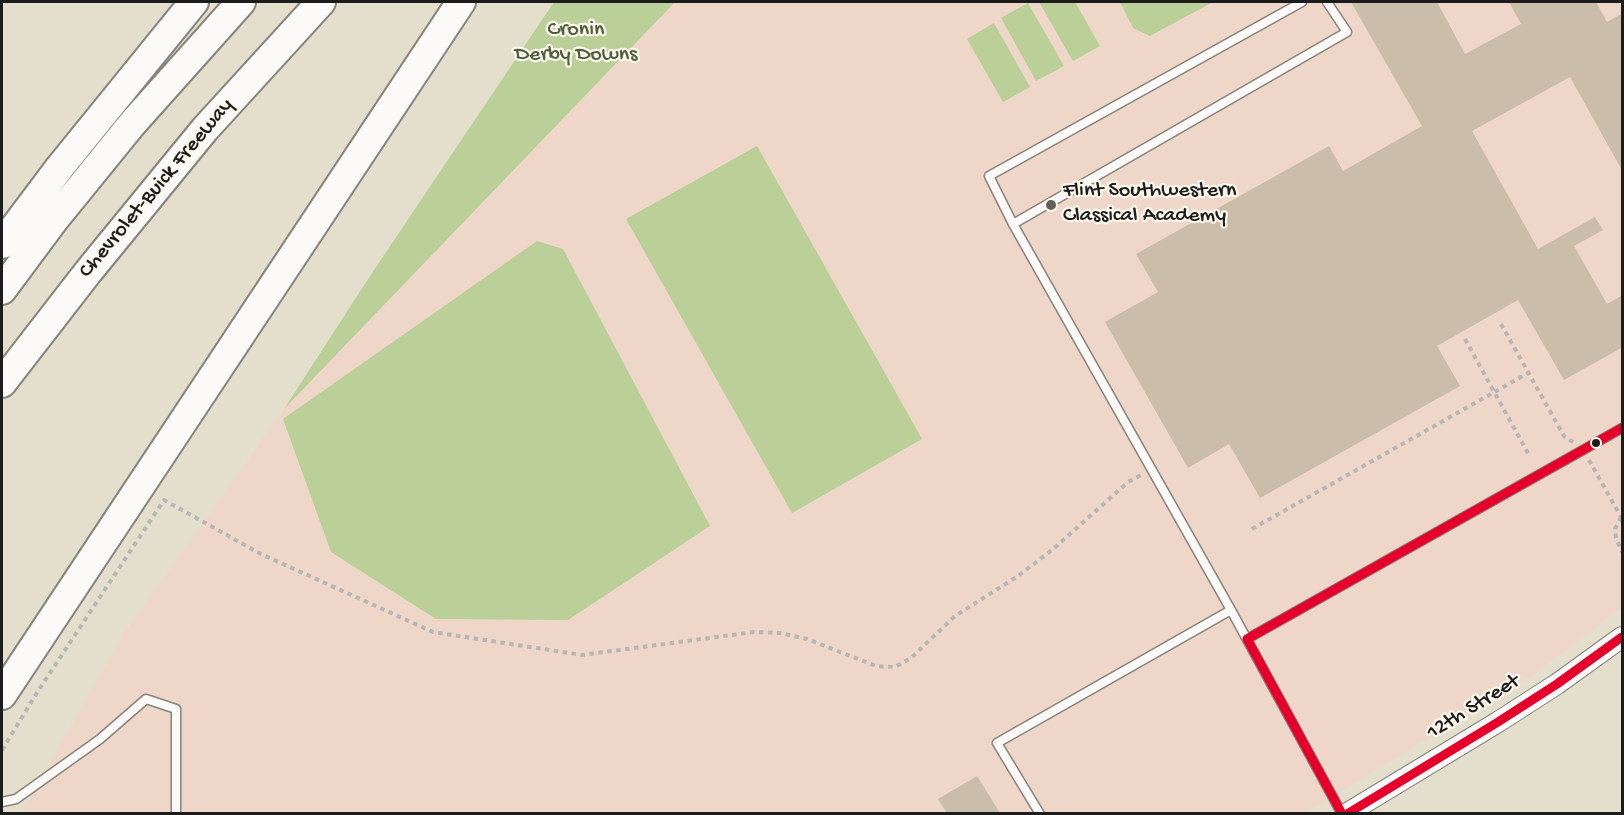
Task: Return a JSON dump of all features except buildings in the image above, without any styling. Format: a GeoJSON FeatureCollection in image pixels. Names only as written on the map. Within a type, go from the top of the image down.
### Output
{"type":"FeatureCollection","features":[{"type":"Feature","properties":{"kind":"highway"},"geometry":{"type":"LineString","coordinates":[[2,244],[60,167],[194,2]]}},
{"type":"Feature","properties":{"kind":"highway"},"geometry":{"type":"LineString","coordinates":[[2,290],[54,220],[132,124],[241,2]]}},
{"type":"Feature","properties":{"kind":"highway","name":"Chevrolet-Buick Freeway"},"geometry":{"type":"LineString","coordinates":[[2,383],[95,263],[197,138],[321,2]]}},
{"type":"Feature","properties":{"kind":"highway"},"geometry":{"type":"LineString","coordinates":[[2,695],[461,2]]}},
{"type":"Feature","properties":{"kind":"street","name":"12th Street"},"geometry":{"type":"LineString","coordinates":[[1344,813],[1508,716],[1623,637]]}},
{"type":"Feature","properties":{"kind":"lane"},"geometry":{"type":"LineString","coordinates":[[1302,2],[989,176],[1012,224],[1344,813]]}},
{"type":"Feature","properties":{"kind":"lane"},"geometry":{"type":"LineString","coordinates":[[1012,224],[1347,32],[1327,2]]}},
{"type":"Feature","properties":{"kind":"lane"},"geometry":{"type":"LineString","coordinates":[[1247,639],[1623,428]]}},
{"type":"Feature","properties":{"kind":"lane"},"geometry":{"type":"LineString","coordinates":[[1040,813],[997,743],[1231,610]]}},
{"type":"Feature","properties":{"kind":"lane"},"geometry":{"type":"LineString","coordinates":[[2,802],[16,799],[100,739],[146,699],[176,709],[176,813]]}},
{"type":"Feature","properties":{"kind":"path"},"geometry":{"type":"LineString","coordinates":[[1501,324],[1564,436],[1584,450],[1622,517],[1614,529],[1623,552]]}},
{"type":"Feature","properties":{"kind":"path"},"geometry":{"type":"LineString","coordinates":[[1465,339],[1529,455]]}},
{"type":"Feature","properties":{"kind":"path"},"geometry":{"type":"LineString","coordinates":[[1252,529],[1528,373]]}},
{"type":"Feature","properties":{"kind":"path"},"geometry":{"type":"LineString","coordinates":[[2,750],[38,691],[164,500],[261,554],[433,632],[582,655],[754,632],[780,633],[807,639],[876,666],[895,667],[912,658],[955,616],[1018,576],[1052,550],[1128,482],[1151,469]]}},
{"type":"Feature","properties":{"kind":"shaded area","name":"Flint Southwestern Classical Academy"},"geometry":{"type":"Polygon","coordinates":[[[675,2],[1622,2],[1622,607],[1536,673],[1305,813],[25,814],[24,807],[124,634],[284,409],[675,2]]]}},
{"type":"Feature","properties":{"kind":"green space","name":"Cronin Derby Downs"},"geometry":{"type":"Polygon","coordinates":[[[554,2],[675,2],[284,409],[372,273],[554,2]]]}},
{"type":"Feature","properties":{"kind":"green space"},"geometry":{"type":"Polygon","coordinates":[[[1039,2],[1075,2],[1100,46],[1073,61],[1039,2]]]}},
{"type":"Feature","properties":{"kind":"green space"},"geometry":{"type":"Polygon","coordinates":[[[1120,2],[1213,2],[1150,36],[1133,28],[1120,2]]]}},
{"type":"Feature","properties":{"kind":"green space"},"geometry":{"type":"Polygon","coordinates":[[[1028,3],[1064,66],[1036,81],[1001,18],[1028,3]]]}},
{"type":"Feature","properties":{"kind":"green space"},"geometry":{"type":"Polygon","coordinates":[[[994,23],[1030,87],[1003,102],[967,39],[994,23]]]}},
{"type":"Feature","properties":{"kind":"green space"},"geometry":{"type":"Polygon","coordinates":[[[757,146],[922,439],[792,513],[626,219],[757,146]]]}},
{"type":"Feature","properties":{"kind":"green space"},"geometry":{"type":"Polygon","coordinates":[[[537,241],[563,249],[710,526],[568,620],[436,619],[331,552],[283,419],[537,241]]]}},
{"type":"Feature","properties":{"kind":"transit line"},"geometry":{"type":"LineString","coordinates":[[1342,814],[1247,639],[1622,428]]}},
{"type":"Feature","properties":{"kind":"transit line"},"geometry":{"type":"LineString","coordinates":[[1347,814],[1498,722],[1557,684],[1622,637]]}},
{"type":"Feature","properties":{"kind":"place","name":"Flint Southwestern Classical Academy"},"geometry":{"type":"Point","coordinates":[1051,205]}}]}
